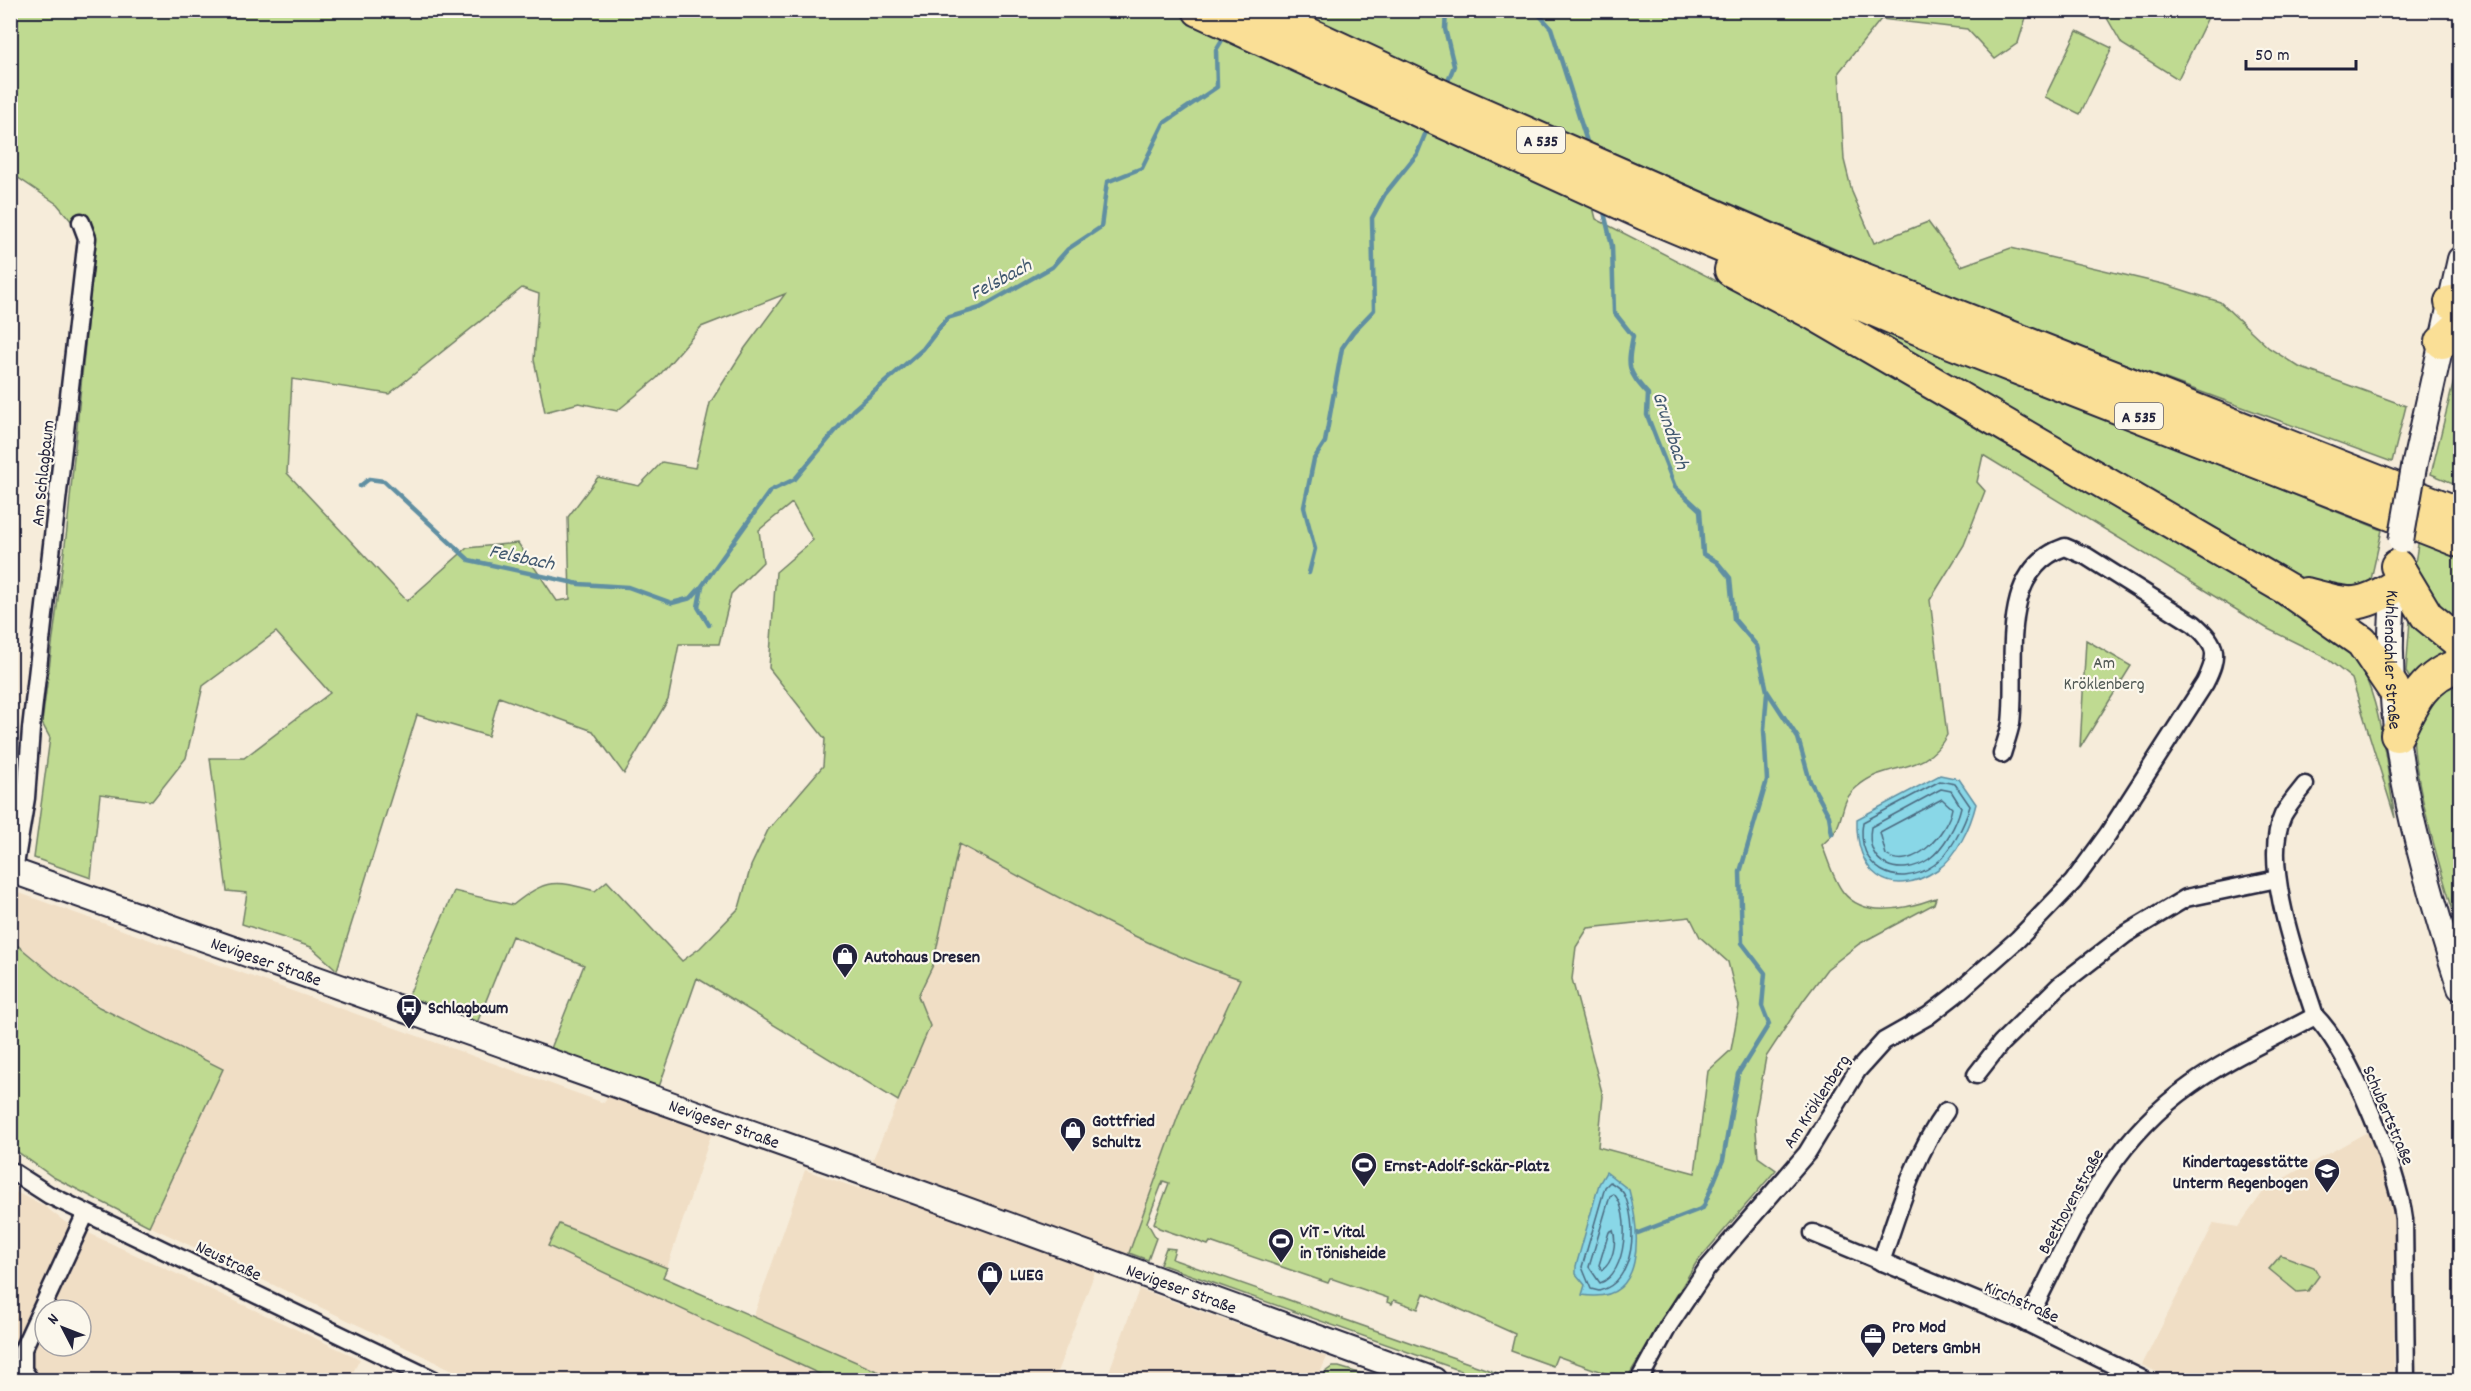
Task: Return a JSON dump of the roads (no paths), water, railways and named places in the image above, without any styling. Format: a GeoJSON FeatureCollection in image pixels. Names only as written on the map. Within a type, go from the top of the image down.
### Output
{"type":"FeatureCollection","features":[{"type":"Feature","properties":{"kind":"highway","name":"A 535"},"geometry":{"type":"LineString","coordinates":[[1199,10],[1611,199],[1819,288],[2460,541]]}},
{"type":"Feature","properties":{"kind":"highway","name":"A 535"},"geometry":{"type":"LineString","coordinates":[[1257,10],[1448,99],[1819,288],[2460,514]]}},
{"type":"Feature","properties":{"kind":"highway"},"geometry":{"type":"LineString","coordinates":[[1819,288],[2288,589],[2362,642],[2393,688]]}},
{"type":"Feature","properties":{"kind":"highway"},"geometry":{"type":"LineString","coordinates":[[2385,486],[2428,488],[2460,499]]}},
{"type":"Feature","properties":{"kind":"highway"},"geometry":{"type":"LineString","coordinates":[[2288,589],[2356,605],[2370,600],[2397,564],[2427,616],[2460,643]]}},
{"type":"Feature","properties":{"kind":"highway"},"geometry":{"type":"LineString","coordinates":[[2397,735],[2422,686],[2440,672],[2460,665]]}},
{"type":"Feature","properties":{"kind":"main road","name":"Kuhlendahler Straße"},"geometry":{"type":"LineString","coordinates":[[2456,300],[2414,467],[2397,564],[2393,688],[2397,735],[2417,838],[2460,988]]}},
{"type":"Feature","properties":{"kind":"main road","name":"Nevigeser Straße"},"geometry":{"type":"LineString","coordinates":[[12,871],[890,1182],[1434,1380]]}},
{"type":"Feature","properties":{"kind":"street","name":"Am Schlagbaum"},"geometry":{"type":"LineString","coordinates":[[12,871],[26,798],[31,729],[87,238],[81,222]]}},
{"type":"Feature","properties":{"kind":"street","name":"Am Kröklenberg"},"geometry":{"type":"LineString","coordinates":[[1639,1380],[1706,1270],[1807,1153],[1857,1071],[1884,1041],[1928,1016],[1955,995],[2018,939],[2073,882],[2108,834],[2205,683],[2216,651],[2208,636],[2194,624],[2086,556],[2065,547],[2051,552],[2038,562],[2017,603],[2011,724],[2002,754]]}},
{"type":"Feature","properties":{"kind":"street","name":"Schubertstraße"},"geometry":{"type":"LineString","coordinates":[[2305,784],[2283,816],[2277,850],[2277,879],[2315,1016],[2328,1029],[2368,1108],[2401,1194],[2404,1219],[2406,1380]]}},
{"type":"Feature","properties":{"kind":"street"},"geometry":{"type":"LineString","coordinates":[[1976,1075],[2001,1042],[2060,985],[2126,934],[2186,898],[2277,879]]}},
{"type":"Feature","properties":{"kind":"street","name":"Beethovenstraße"},"geometry":{"type":"LineString","coordinates":[[2026,1323],[2103,1175],[2143,1125],[2190,1085],[2227,1061],[2315,1016]]}},
{"type":"Feature","properties":{"kind":"street"},"geometry":{"type":"LineString","coordinates":[[1881,1262],[1919,1158],[1934,1128],[1946,1111]]}},
{"type":"Feature","properties":{"kind":"street","name":"Neustraße"},"geometry":{"type":"LineString","coordinates":[[10,1170],[49,1195],[434,1380]]}},
{"type":"Feature","properties":{"kind":"street"},"geometry":{"type":"LineString","coordinates":[[30,1380],[23,1370],[23,1349],[86,1213]]}},
{"type":"Feature","properties":{"kind":"street","name":"Kirchstraße"},"geometry":{"type":"LineString","coordinates":[[1813,1233],[2026,1323],[2144,1380]]}},
{"type":"Feature","properties":{"kind":"water"},"geometry":{"type":"Polygon","coordinates":[[[1940,775],[1959,779],[1976,804],[1967,831],[1957,849],[1937,870],[1919,879],[1904,883],[1890,882],[1878,876],[1862,853],[1857,819],[1940,775]]]}},
{"type":"Feature","properties":{"kind":"water"},"geometry":{"type":"Polygon","coordinates":[[[1606,1172],[1629,1190],[1635,1225],[1634,1262],[1628,1277],[1618,1289],[1603,1295],[1582,1295],[1585,1285],[1576,1274],[1576,1266],[1599,1184],[1606,1172]]]}},
{"type":"Feature","properties":{"kind":"waterway"},"geometry":{"type":"LineString","coordinates":[[1446,10],[1445,29],[1454,66],[1446,86]]}},
{"type":"Feature","properties":{"kind":"waterway","name":"Grundbach"},"geometry":{"type":"LineString","coordinates":[[1535,10],[1551,28],[1589,148]]}},
{"type":"Feature","properties":{"kind":"waterway","name":"Felsbach"},"geometry":{"type":"LineString","coordinates":[[709,625],[698,607],[702,586],[770,491],[795,479],[853,410],[923,349],[947,318],[980,308],[1052,267],[1068,249],[1101,227],[1107,182],[1142,168],[1164,123],[1217,87],[1216,50],[1225,35]]}},
{"type":"Feature","properties":{"kind":"waterway"},"geometry":{"type":"LineString","coordinates":[[1309,573],[1315,549],[1304,507],[1314,459],[1325,442],[1342,348],[1353,332],[1374,310],[1372,218],[1385,194],[1417,154],[1428,127]]}},
{"type":"Feature","properties":{"kind":"waterway","name":"Grundbach"},"geometry":{"type":"LineString","coordinates":[[1603,208],[1612,246],[1614,312],[1633,336],[1630,355],[1632,374],[1648,394],[1647,415],[1675,487],[1700,510],[1703,554],[1717,562],[1730,578],[1734,619],[1757,646],[1767,691],[1798,738],[1810,781],[1829,816],[1832,834]]}},
{"type":"Feature","properties":{"kind":"waterway","name":"Felsbach"},"geometry":{"type":"LineString","coordinates":[[360,486],[369,479],[384,481],[469,560],[579,584],[628,587],[672,603],[691,598],[700,588]]}},
{"type":"Feature","properties":{"kind":"waterway"},"geometry":{"type":"LineString","coordinates":[[1638,1233],[1703,1208],[1723,1160],[1738,1074],[1769,1024],[1762,1006],[1765,973],[1742,943],[1740,872],[1767,780],[1764,730],[1767,693]]}},
{"type":"Feature","properties":{"kind":"place","name":"Autohaus Dresen"},"geometry":{"type":"Point","coordinates":[845,979]}},
{"type":"Feature","properties":{"kind":"place","name":"Schlagbaum"},"geometry":{"type":"Point","coordinates":[409,1030]}},
{"type":"Feature","properties":{"kind":"place","name":"Gottfried Schultz"},"geometry":{"type":"Point","coordinates":[1073,1153]}},
{"type":"Feature","properties":{"kind":"place","name":"Ernst-Adolf-Sckär-Platz"},"geometry":{"type":"Point","coordinates":[1364,1188]}},
{"type":"Feature","properties":{"kind":"place","name":"Kindertagesstätte Unterm Regenbogen"},"geometry":{"type":"Point","coordinates":[2327,1194]}},
{"type":"Feature","properties":{"kind":"place","name":"ViT - Vital in Tönisheide"},"geometry":{"type":"Point","coordinates":[1281,1264]}},
{"type":"Feature","properties":{"kind":"place","name":"LUEG"},"geometry":{"type":"Point","coordinates":[990,1297]}},
{"type":"Feature","properties":{"kind":"place","name":"Pro Mod Deters GmbH"},"geometry":{"type":"Point","coordinates":[1873,1359]}}]}
